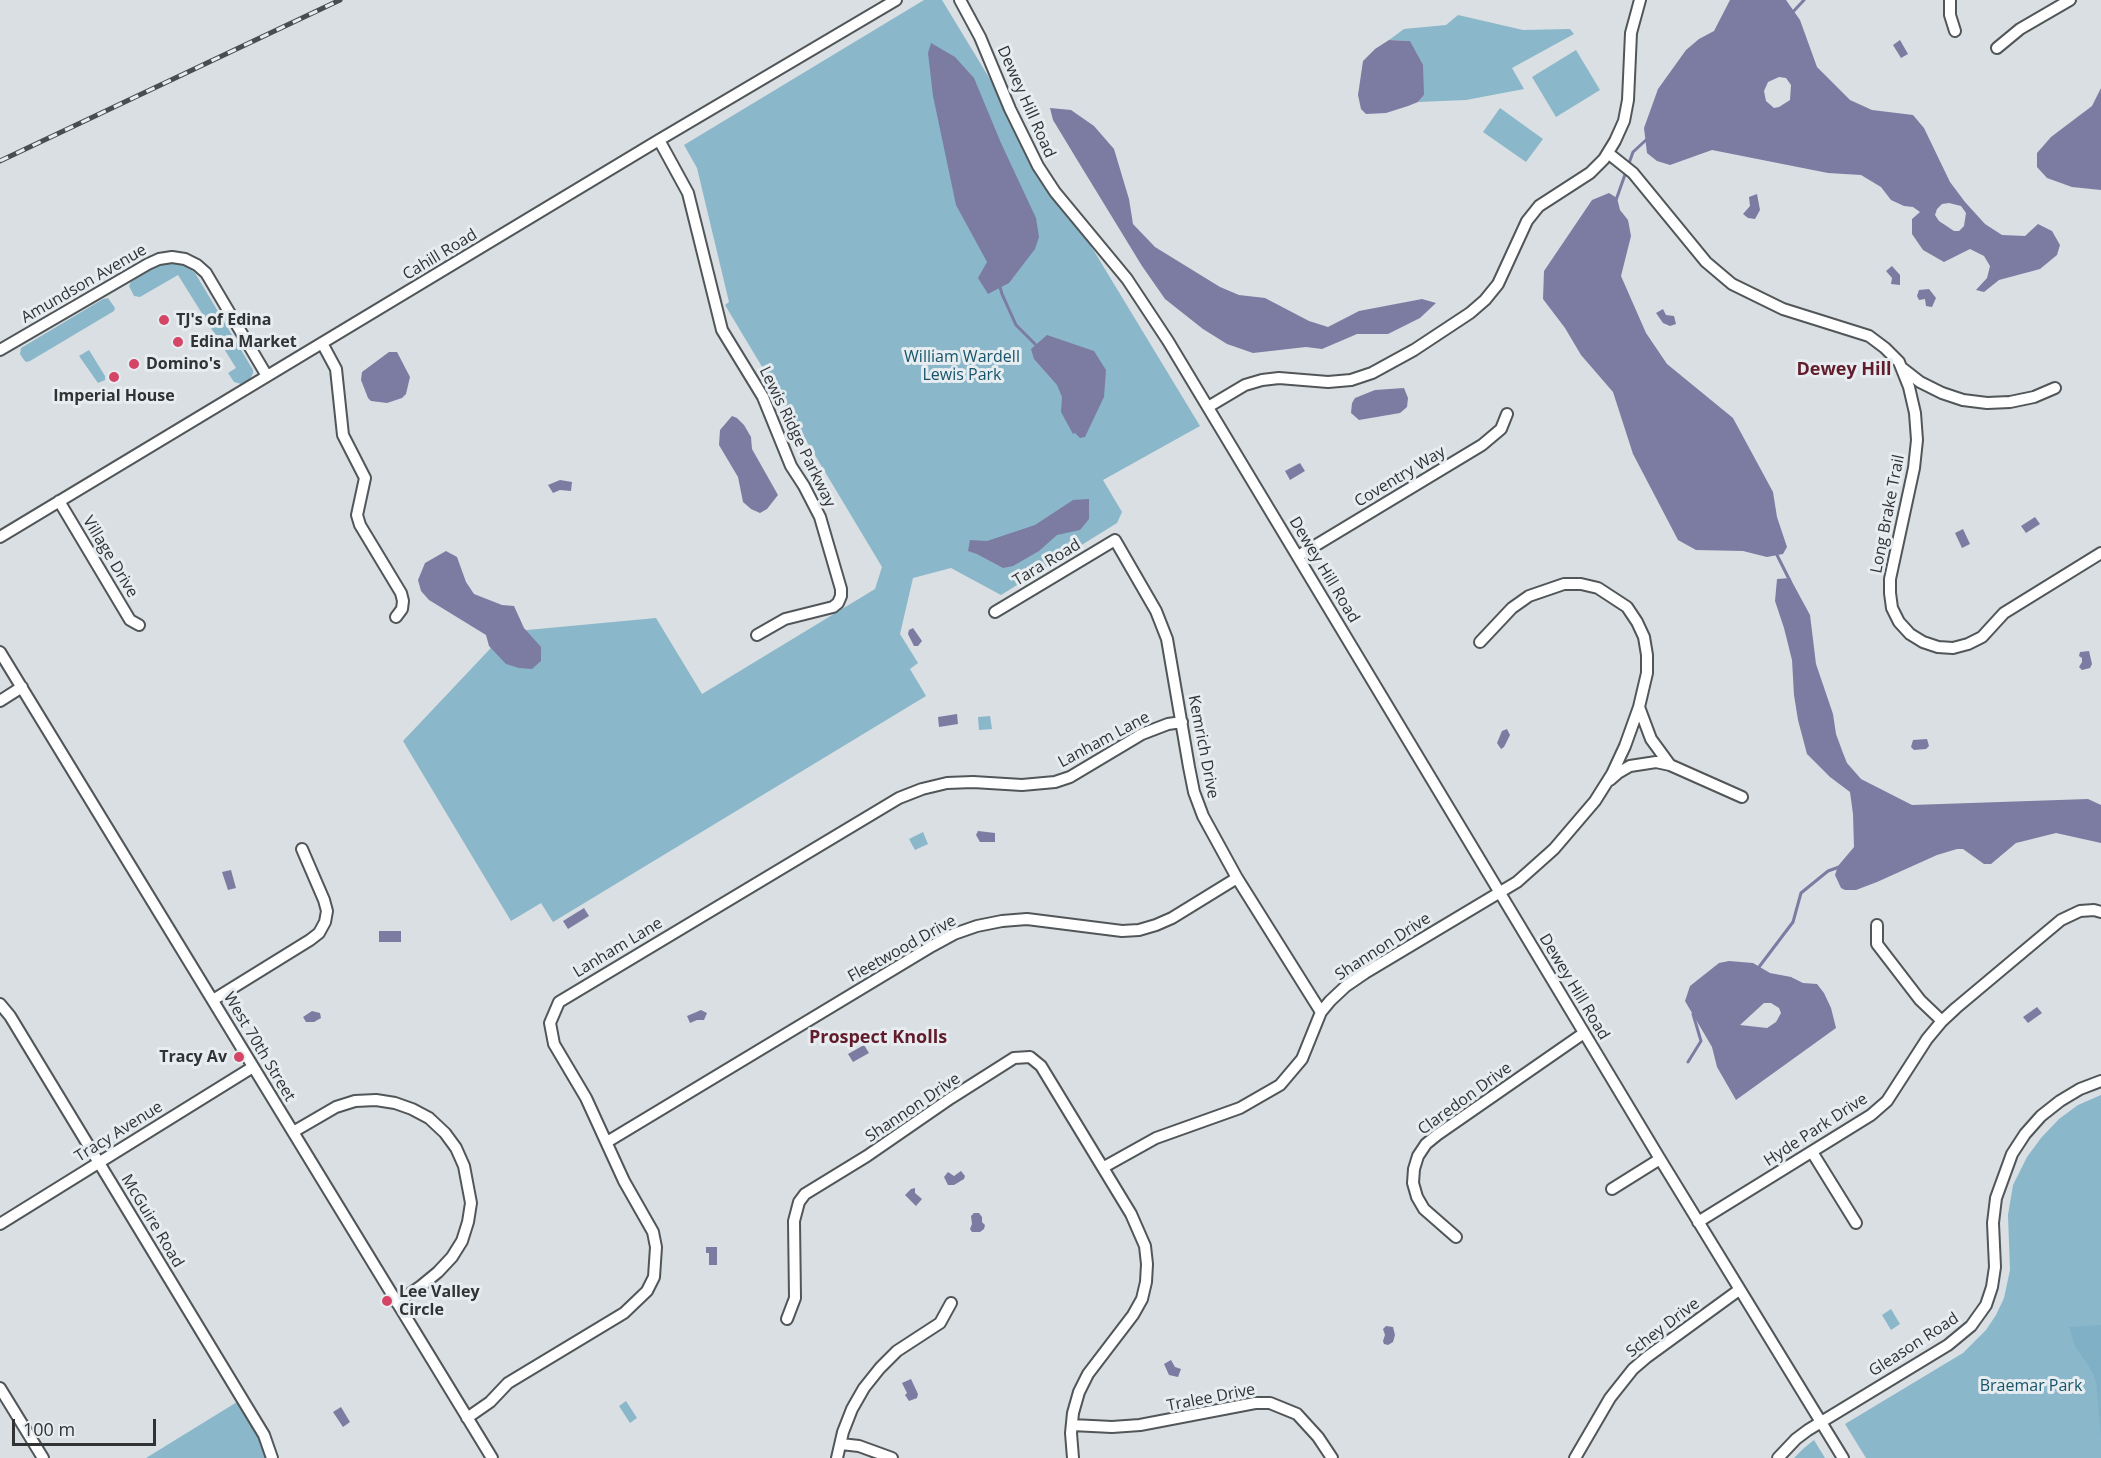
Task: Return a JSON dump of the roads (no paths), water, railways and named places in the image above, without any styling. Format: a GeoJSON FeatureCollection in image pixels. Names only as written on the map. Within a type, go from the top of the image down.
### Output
{"type":"FeatureCollection","features":[{"type":"Feature","properties":{"kind":"street","name":"Cahill Road"},"geometry":{"type":"LineString","coordinates":[[0,537],[896,0]]}},
{"type":"Feature","properties":{"kind":"street","name":"Dewey Hill Road"},"geometry":{"type":"LineString","coordinates":[[960,0],[980,37],[1010,110],[1038,166],[1055,192],[1127,279],[1208,407],[1698,1222],[1843,1458]]}},
{"type":"Feature","properties":{"kind":"street"},"geometry":{"type":"LineString","coordinates":[[1208,407],[1245,385],[1262,380],[1279,378],[1328,382],[1351,380],[1372,373],[1414,350],[1470,313],[1485,300],[1498,284],[1527,221],[1539,206],[1590,173],[1616,141],[1626,111],[1631,33],[1640,0]]}},
{"type":"Feature","properties":{"kind":"street"},"geometry":{"type":"LineString","coordinates":[[1950,0],[1950,15],[1955,31]]}},
{"type":"Feature","properties":{"kind":"street"},"geometry":{"type":"LineString","coordinates":[[1997,48],[2020,29],[2070,0]]}},
{"type":"Feature","properties":{"kind":"street","name":"Lewis Ridge Parkway"},"geometry":{"type":"LineString","coordinates":[[659,140],[688,193],[722,330],[763,397],[791,466],[820,517],[841,589],[838,603],[833,607],[785,619],[758,635]]}},
{"type":"Feature","properties":{"kind":"street","name":"Long Brake Trail"},"geometry":{"type":"LineString","coordinates":[[1608,153],[1633,173],[1706,262],[1732,284],[1783,309],[1869,336],[1899,362],[1916,413],[1917,440],[1914,468],[1892,565],[1890,586],[1892,608],[1899,622],[1910,634],[1938,647],[1953,648],[1968,644],[1982,637],[2004,613],[2101,553]]}},
{"type":"Feature","properties":{"kind":"street","name":"Amundson Avenue"},"geometry":{"type":"LineString","coordinates":[[0,350],[148,264],[172,257],[185,259],[206,273],[267,376]]}},
{"type":"Feature","properties":{"kind":"street"},"geometry":{"type":"LineString","coordinates":[[322,343],[336,369],[343,435],[365,478],[357,515],[360,525],[401,593],[402,609],[396,616]]}},
{"type":"Feature","properties":{"kind":"street"},"geometry":{"type":"LineString","coordinates":[[1902,368],[1920,382],[1942,393],[1964,400],[1987,403],[2010,402],[2034,397],[2055,388]]}},
{"type":"Feature","properties":{"kind":"street","name":"Coventry Way"},"geometry":{"type":"LineString","coordinates":[[1298,556],[1482,446],[1501,429],[1508,414]]}},
{"type":"Feature","properties":{"kind":"street","name":"Village Drive"},"geometry":{"type":"LineString","coordinates":[[59,501],[130,620],[139,625]]}},
{"type":"Feature","properties":{"kind":"street","name":"Tara Road"},"geometry":{"type":"LineString","coordinates":[[995,612],[1115,540]]}},
{"type":"Feature","properties":{"kind":"street","name":"Kemrich Drive"},"geometry":{"type":"LineString","coordinates":[[1115,540],[1142,584],[1164,630],[1173,668],[1189,767],[1200,808],[1214,839],[1237,878],[1321,1012]]}},
{"type":"Feature","properties":{"kind":"street","name":"Shannon Drive"},"geometry":{"type":"LineString","coordinates":[[787,1319],[795,1298],[794,1221],[799,1202],[805,1194],[867,1156],[1014,1058],[1030,1057],[1041,1066],[1104,1167],[1156,1138],[1240,1108],[1281,1085],[1302,1059],[1321,1012],[1346,986],[1500,893],[1532,871],[1576,826],[1607,782],[1625,746],[1639,706],[1647,673],[1644,637],[1627,607],[1598,588],[1581,584],[1564,584],[1529,596],[1512,608],[1480,642]]}},
{"type":"Feature","properties":{"kind":"street","name":"West 70th Street"},"geometry":{"type":"LineString","coordinates":[[0,652],[492,1458]]}},
{"type":"Feature","properties":{"kind":"street"},"geometry":{"type":"LineString","coordinates":[[0,701],[22,687]]}},
{"type":"Feature","properties":{"kind":"street"},"geometry":{"type":"LineString","coordinates":[[1639,706],[1651,739],[1670,765]]}},
{"type":"Feature","properties":{"kind":"street","name":"Lanham Lane"},"geometry":{"type":"LineString","coordinates":[[467,1418],[490,1402],[508,1383],[624,1313],[647,1291],[654,1277],[656,1247],[653,1232],[624,1181],[586,1098],[554,1044],[550,1023],[559,1002],[899,798],[947,783],[991,782],[1022,785],[1055,782],[1070,777],[1142,734],[1168,724],[1182,722]]}},
{"type":"Feature","properties":{"kind":"street"},"geometry":{"type":"LineString","coordinates":[[1607,782],[1630,766],[1656,762],[1670,765],[1742,797]]}},
{"type":"Feature","properties":{"kind":"street"},"geometry":{"type":"LineString","coordinates":[[213,1000],[319,933],[325,922],[327,911],[302,849]]}},
{"type":"Feature","properties":{"kind":"street","name":"Fleetwood Drive"},"geometry":{"type":"LineString","coordinates":[[607,1142],[954,934],[977,926],[1027,919],[1122,931],[1139,930],[1172,918],[1237,878]]}},
{"type":"Feature","properties":{"kind":"street","name":"Hyde Park Drive"},"geometry":{"type":"LineString","coordinates":[[1698,1222],[1871,1116],[1887,1101],[1921,1048],[1942,1021],[2061,920],[2080,911],[2101,912]]}},
{"type":"Feature","properties":{"kind":"street"},"geometry":{"type":"LineString","coordinates":[[1877,925],[1877,944],[1920,1000],[1942,1021]]}},
{"type":"Feature","properties":{"kind":"street","name":"McGuire Road"},"geometry":{"type":"LineString","coordinates":[[0,1004],[10,1016],[264,1435],[272,1458]]}},
{"type":"Feature","properties":{"kind":"street","name":"Claredon Drive"},"geometry":{"type":"LineString","coordinates":[[1456,1237],[1424,1209],[1417,1197],[1413,1183],[1418,1156],[1426,1144],[1437,1135],[1584,1033]]}},
{"type":"Feature","properties":{"kind":"street","name":"Tracy Avenue"},"geometry":{"type":"LineString","coordinates":[[0,1224],[253,1067]]}},
{"type":"Feature","properties":{"kind":"street","name":"Gleason Road"},"geometry":{"type":"LineString","coordinates":[[1778,1458],[1796,1439],[1820,1422],[1948,1345],[1963,1334],[1977,1319],[1986,1305],[1992,1287],[1995,1267],[1996,1198],[2012,1154],[2031,1128],[2060,1101],[2080,1089],[2101,1081]]}},
{"type":"Feature","properties":{"kind":"street"},"geometry":{"type":"LineString","coordinates":[[292,1132],[336,1107],[355,1101],[376,1100],[412,1108],[429,1118],[445,1133],[456,1148],[464,1166],[471,1203],[462,1241],[452,1257],[438,1272],[397,1303]]}},
{"type":"Feature","properties":{"kind":"street"},"geometry":{"type":"LineString","coordinates":[[1812,1152],[1856,1223]]}},
{"type":"Feature","properties":{"kind":"street"},"geometry":{"type":"LineString","coordinates":[[1612,1189],[1660,1159]]}},
{"type":"Feature","properties":{"kind":"street"},"geometry":{"type":"LineString","coordinates":[[1073,1458],[1072,1425],[1079,1392],[1088,1374],[1133,1315],[1142,1299],[1146,1282],[1146,1255],[1139,1229],[1104,1167]]}},
{"type":"Feature","properties":{"kind":"street","name":"Schey Drive"},"geometry":{"type":"LineString","coordinates":[[1575,1458],[1610,1398],[1633,1369],[1740,1290]]}},
{"type":"Feature","properties":{"kind":"street"},"geometry":{"type":"LineString","coordinates":[[837,1458],[843,1432],[864,1388],[897,1351],[940,1323],[951,1303]]}},
{"type":"Feature","properties":{"kind":"street"},"geometry":{"type":"LineString","coordinates":[[0,1388],[43,1458]]}},
{"type":"Feature","properties":{"kind":"street","name":"Tralee Drive"},"geometry":{"type":"LineString","coordinates":[[1072,1425],[1112,1427],[1140,1425],[1255,1403],[1270,1403],[1297,1414],[1318,1437],[1332,1458]]}},
{"type":"Feature","properties":{"kind":"street"},"geometry":{"type":"LineString","coordinates":[[841,1444],[859,1446],[892,1458]]}},
{"type":"Feature","properties":{"kind":"waterway"},"geometry":{"type":"LineString","coordinates":[[1791,14],[1804,0]]}},
{"type":"Feature","properties":{"kind":"waterway"},"geometry":{"type":"LineString","coordinates":[[1616,200],[1633,152],[1646,140]]}},
{"type":"Feature","properties":{"kind":"waterway"},"geometry":{"type":"LineString","coordinates":[[1000,287],[1016,325],[1035,344]]}},
{"type":"Feature","properties":{"kind":"waterway"},"geometry":{"type":"LineString","coordinates":[[1776,553],[1790,581]]}},
{"type":"Feature","properties":{"kind":"waterway"},"geometry":{"type":"LineString","coordinates":[[1759,967],[1793,922],[1801,893],[1828,871],[1842,866]]}},
{"type":"Feature","properties":{"kind":"waterway"},"geometry":{"type":"LineString","coordinates":[[1688,1062],[1701,1041],[1693,1014],[1696,1014]]}},
{"type":"Feature","properties":{"kind":"railway"},"geometry":{"type":"LineString","coordinates":[[0,161],[340,0]]}},
{"type":"Feature","properties":{"kind":"place","name":"TJ's of Edina"},"geometry":{"type":"Point","coordinates":[164,320]}},
{"type":"Feature","properties":{"kind":"place","name":"Edina Market"},"geometry":{"type":"Point","coordinates":[178,342]}},
{"type":"Feature","properties":{"kind":"place","name":"Domino's"},"geometry":{"type":"Point","coordinates":[134,364]}},
{"type":"Feature","properties":{"kind":"place","name":"Imperial House"},"geometry":{"type":"Point","coordinates":[114,377]}},
{"type":"Feature","properties":{"kind":"place","name":"Tracy Av"},"geometry":{"type":"Point","coordinates":[239,1057]}},
{"type":"Feature","properties":{"kind":"place","name":"Lee Valley Circle"},"geometry":{"type":"Point","coordinates":[387,1301]}},
{"type":"Feature","properties":{"kind":"district","name":"Dewey Hill"},"geometry":{"type":"Point","coordinates":[1844,370]}},
{"type":"Feature","properties":{"kind":"district","name":"Prospect Knolls"},"geometry":{"type":"Point","coordinates":[878,1038]}},
{"type":"Feature","properties":{"kind":"park label","name":"William Wardell Lewis Park"},"geometry":{"type":"Point","coordinates":[962,366]}},
{"type":"Feature","properties":{"kind":"park label","name":"Braemar Park"},"geometry":{"type":"Point","coordinates":[2031,1386]}}]}
